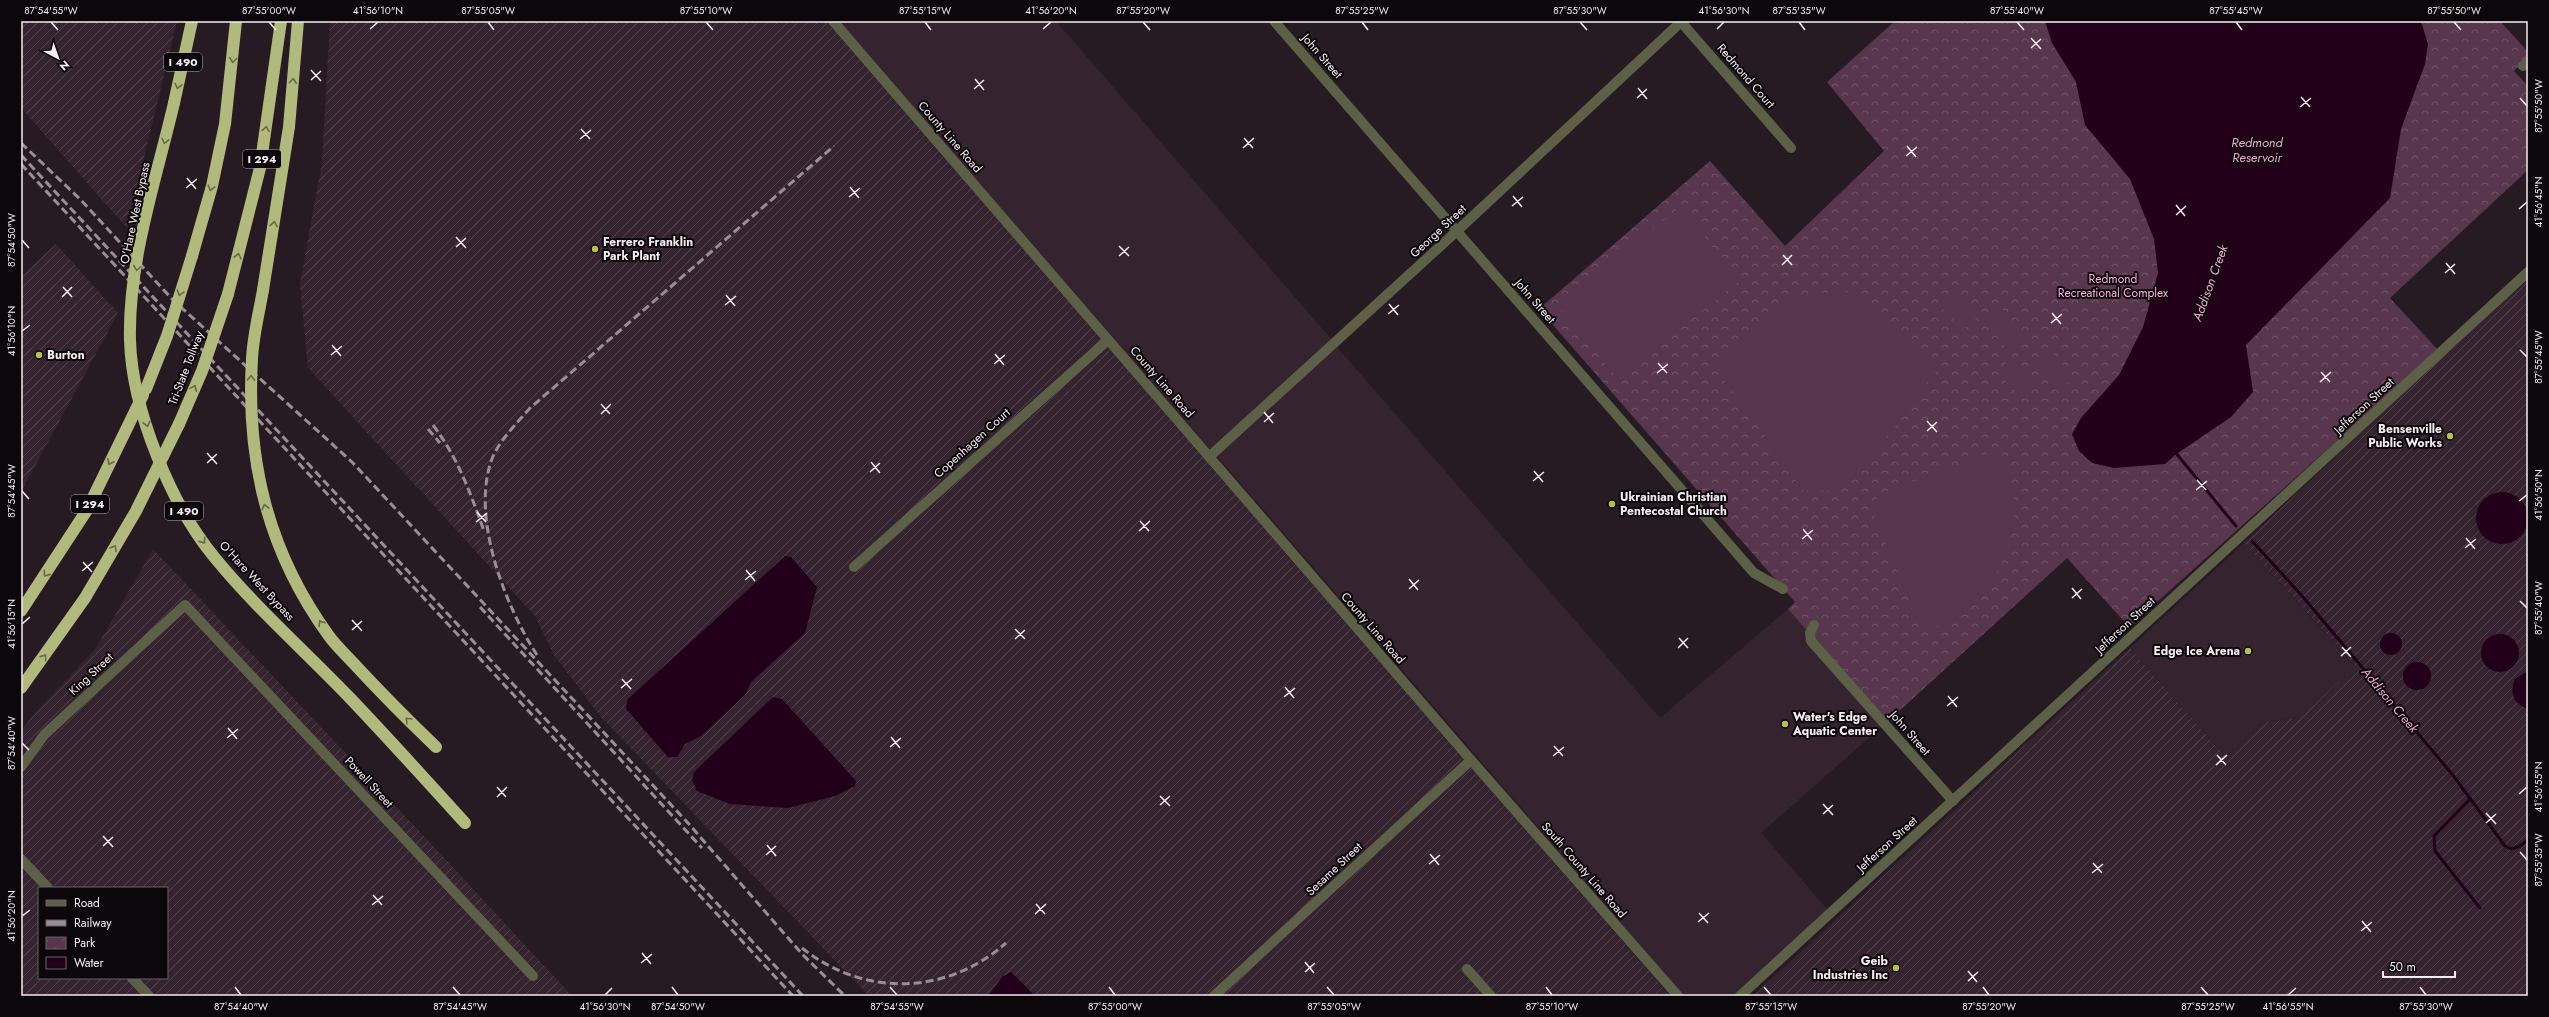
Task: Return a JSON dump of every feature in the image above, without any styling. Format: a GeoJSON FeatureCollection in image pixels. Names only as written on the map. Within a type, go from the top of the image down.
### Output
{"type":"FeatureCollection","features":[{"type":"Feature","properties":{"kind":"highway","name":"O'Hare West Bypass"},"geometry":{"type":"LineString","coordinates":[[192,21],[141,240],[133,297],[130,341],[138,390],[149,435],[168,481],[190,522],[215,558],[351,699],[465,823]]}},
{"type":"Feature","properties":{"kind":"highway","name":"I 294"},"geometry":{"type":"LineString","coordinates":[[21,611],[87,510],[146,389],[167,336],[212,186],[225,124],[236,21]]}},
{"type":"Feature","properties":{"kind":"highway","name":"Tri-State Tollway"},"geometry":{"type":"LineString","coordinates":[[21,688],[85,598],[136,511],[179,424],[202,371],[228,294],[260,168],[282,21]]}},
{"type":"Feature","properties":{"kind":"highway","name":"O'Hare West Bypass"},"geometry":{"type":"LineString","coordinates":[[298,21],[289,127],[252,357],[250,424],[256,470],[266,510],[280,549],[302,593],[329,636],[384,696],[436,747]]}},
{"type":"Feature","properties":{"kind":"street","name":"County Line Road"},"geometry":{"type":"LineString","coordinates":[[833,21],[1471,760]]}},
{"type":"Feature","properties":{"kind":"street","name":"John Street"},"geometry":{"type":"LineString","coordinates":[[1274,21],[1754,573],[1783,589]]}},
{"type":"Feature","properties":{"kind":"street","name":"George Street"},"geometry":{"type":"LineString","coordinates":[[1209,457],[1457,231],[1681,21]]}},
{"type":"Feature","properties":{"kind":"street","name":"Redmond Court"},"geometry":{"type":"LineString","coordinates":[[1681,21],[1791,148]]}},
{"type":"Feature","properties":{"kind":"street","name":"Jefferson Street"},"geometry":{"type":"LineString","coordinates":[[1740,996],[2528,272]]}},
{"type":"Feature","properties":{"kind":"street","name":"Copenhagen Court"},"geometry":{"type":"LineString","coordinates":[[854,568],[1108,340]]}},
{"type":"Feature","properties":{"kind":"street","name":"King Street"},"geometry":{"type":"LineString","coordinates":[[21,767],[44,735],[185,605]]}},
{"type":"Feature","properties":{"kind":"street","name":"Powell Street"},"geometry":{"type":"LineString","coordinates":[[185,605],[533,976]]}},
{"type":"Feature","properties":{"kind":"street","name":"John Street"},"geometry":{"type":"LineString","coordinates":[[1814,625],[1810,633],[1811,641],[1953,801]]}},
{"type":"Feature","properties":{"kind":"street","name":"Sesame Street"},"geometry":{"type":"LineString","coordinates":[[1214,996],[1471,760]]}},
{"type":"Feature","properties":{"kind":"street","name":"South County Line Road"},"geometry":{"type":"LineString","coordinates":[[1471,760],[1678,996]]}},
{"type":"Feature","properties":{"kind":"street"},"geometry":{"type":"LineString","coordinates":[[21,859],[47,887]]}},
{"type":"Feature","properties":{"kind":"street"},"geometry":{"type":"LineString","coordinates":[[1467,969],[1491,996]]}},
{"type":"Feature","properties":{"kind":"street"},"geometry":{"type":"LineString","coordinates":[[133,979],[149,996]]}},
{"type":"Feature","properties":{"kind":"shaded area"},"geometry":{"type":"Polygon","coordinates":[[[21,21],[177,21],[127,228],[21,108],[21,21]]]}},
{"type":"Feature","properties":{"kind":"shaded area"},"geometry":{"type":"Polygon","coordinates":[[[330,21],[828,21],[1670,996],[869,996],[600,716],[554,655],[535,616],[308,368],[300,284],[322,162],[330,21]]]}},
{"type":"Feature","properties":{"kind":"shaded area"},"geometry":{"type":"Polygon","coordinates":[[[839,21],[1056,21],[1332,340],[1211,450],[839,21]]]}},
{"type":"Feature","properties":{"kind":"shaded area"},"geometry":{"type":"Polygon","coordinates":[[[56,244],[118,313],[21,492],[21,276],[56,244]]]}},
{"type":"Feature","properties":{"kind":"shaded area"},"geometry":{"type":"Polygon","coordinates":[[[2528,276],[2528,996],[1753,996],[2130,648],[2226,757],[2263,722],[2301,718],[2355,666],[2244,543],[2528,276]]]}},
{"type":"Feature","properties":{"kind":"shaded area"},"geometry":{"type":"Polygon","coordinates":[[[1337,347],[1660,718],[1788,609],[1887,722],[1761,833],[1828,910],[1735,996],[1684,996],[1216,455],[1337,347]]]}},
{"type":"Feature","properties":{"kind":"shaded area","name":"Edge Ice Arena"},"geometry":{"type":"Polygon","coordinates":[[[2244,543],[2355,667],[2301,718],[2263,722],[2226,757],[2130,648],[2244,543]]]}},
{"type":"Feature","properties":{"kind":"shaded area"},"geometry":{"type":"Polygon","coordinates":[[[153,549],[450,864],[572,996],[21,996],[21,731],[34,714],[96,648],[153,549]]]}},
{"type":"Feature","properties":{"kind":"green space","name":"Redmond Recreational Complex"},"geometry":{"type":"Polygon","coordinates":[[[1895,21],[2500,21],[2528,52],[2528,57],[2514,71],[2528,86],[2528,170],[2390,298],[2438,350],[2129,627],[2067,558],[1887,722],[1788,609],[1795,602],[1539,309],[1710,161],[1785,246],[1884,151],[1827,82],[1895,21]]]}},
{"type":"Feature","properties":{"kind":"green space"},"geometry":{"type":"Polygon","coordinates":[[[1680,207],[1740,280],[1618,379],[1558,306],[1680,207]]]}},
{"type":"Feature","properties":{"kind":"green space"},"geometry":{"type":"Polygon","coordinates":[[[1955,289],[1978,316],[1962,330],[1938,303],[1955,289]]]}},
{"type":"Feature","properties":{"kind":"green space"},"geometry":{"type":"Polygon","coordinates":[[[1842,290],[1862,299],[1937,370],[1885,440],[1840,491],[1804,490],[1787,470],[1766,436],[1716,369],[1750,333],[1794,299],[1842,290]]]}},
{"type":"Feature","properties":{"kind":"green space"},"geometry":{"type":"Polygon","coordinates":[[[2001,308],[2024,334],[2008,349],[1984,322],[2001,308]]]}},
{"type":"Feature","properties":{"kind":"green space"},"geometry":{"type":"Polygon","coordinates":[[[2049,349],[2074,377],[2058,391],[2033,363],[2049,349]]]}},
{"type":"Feature","properties":{"kind":"green space"},"geometry":{"type":"Polygon","coordinates":[[[2012,358],[2036,383],[2021,397],[1997,372],[2012,358]]]}},
{"type":"Feature","properties":{"kind":"green space"},"geometry":{"type":"Polygon","coordinates":[[[1999,449],[2012,485],[2014,508],[2013,526],[2003,560],[1985,591],[1973,604],[1959,616],[1946,623],[1922,632],[1872,509],[1878,495],[1999,449]]]}},
{"type":"Feature","properties":{"kind":"water","name":"Redmond Reservoir"},"geometry":{"type":"Polygon","coordinates":[[[2045,21],[2421,21],[2428,44],[2425,64],[2401,129],[2390,198],[2246,345],[2253,392],[2231,417],[2175,455],[2165,464],[2114,468],[2092,463],[2079,451],[2072,434],[2081,418],[2119,375],[2143,327],[2158,273],[2154,239],[2130,179],[2085,125],[2076,82],[2052,43],[2045,21]]]}},
{"type":"Feature","properties":{"kind":"water"},"geometry":{"type":"Polygon","coordinates":[[[2502,492],[2512,494],[2520,500],[2526,508],[2528,518],[2526,528],[2520,536],[2512,542],[2502,544],[2492,542],[2484,536],[2478,528],[2476,518],[2478,508],[2484,500],[2492,494],[2502,492]]]}},
{"type":"Feature","properties":{"kind":"water"},"geometry":{"type":"Polygon","coordinates":[[[785,556],[791,557],[817,587],[805,633],[751,682],[745,695],[701,736],[685,744],[677,757],[668,757],[627,710],[626,705],[628,699],[785,556]]]}},
{"type":"Feature","properties":{"kind":"water"},"geometry":{"type":"Polygon","coordinates":[[[2391,633],[2399,636],[2402,644],[2399,652],[2391,655],[2383,652],[2380,644],[2383,636],[2391,633]]]}},
{"type":"Feature","properties":{"kind":"water"},"geometry":{"type":"Polygon","coordinates":[[[2496,634],[2504,634],[2514,639],[2518,646],[2518,660],[2514,667],[2504,672],[2496,672],[2486,667],[2484,664],[2481,657],[2481,649],[2486,639],[2489,637],[2496,634]]]}},
{"type":"Feature","properties":{"kind":"water"},"geometry":{"type":"Polygon","coordinates":[[[2417,662],[2427,666],[2431,676],[2427,686],[2417,690],[2407,686],[2403,676],[2407,666],[2417,662]]]}},
{"type":"Feature","properties":{"kind":"water"},"geometry":{"type":"Polygon","coordinates":[[[2528,671],[2528,709],[2516,701],[2513,693],[2513,684],[2515,679],[2528,671]]]}},
{"type":"Feature","properties":{"kind":"water"},"geometry":{"type":"Polygon","coordinates":[[[773,697],[782,699],[856,781],[855,786],[835,796],[788,808],[730,804],[697,791],[692,780],[694,772],[773,697]]]}},
{"type":"Feature","properties":{"kind":"water"},"geometry":{"type":"Polygon","coordinates":[[[1011,972],[1035,996],[988,996],[1002,977],[1011,972]]]}},
{"type":"Feature","properties":{"kind":"waterway","name":"Addison Creek"},"geometry":{"type":"LineString","coordinates":[[2175,452],[2236,526]]}},
{"type":"Feature","properties":{"kind":"waterway","name":"Addison Creek"},"geometry":{"type":"LineString","coordinates":[[2252,541],[2303,597],[2452,774],[2505,846],[2511,849],[2520,846],[2528,840]]}},
{"type":"Feature","properties":{"kind":"waterway"},"geometry":{"type":"LineString","coordinates":[[2470,799],[2434,836],[2435,851],[2480,908]]}},
{"type":"Feature","properties":{"kind":"railway"},"geometry":{"type":"LineString","coordinates":[[21,143],[80,199],[173,300],[352,462],[688,823],[802,954],[845,996]]}},
{"type":"Feature","properties":{"kind":"railway"},"geometry":{"type":"LineString","coordinates":[[537,655],[525,635],[502,585],[488,530],[485,503],[487,477],[494,454],[510,430],[530,408],[834,146]]}},
{"type":"Feature","properties":{"kind":"railway"},"geometry":{"type":"LineString","coordinates":[[21,155],[803,996]]}},
{"type":"Feature","properties":{"kind":"railway"},"geometry":{"type":"LineString","coordinates":[[21,164],[793,996]]}},
{"type":"Feature","properties":{"kind":"railway"},"geometry":{"type":"LineString","coordinates":[[433,425],[450,450],[468,489],[484,531]]}},
{"type":"Feature","properties":{"kind":"railway"},"geometry":{"type":"LineString","coordinates":[[428,429],[440,443]]}},
{"type":"Feature","properties":{"kind":"railway"},"geometry":{"type":"LineString","coordinates":[[480,607],[702,848]]}},
{"type":"Feature","properties":{"kind":"railway"},"geometry":{"type":"LineString","coordinates":[[802,948],[826,964],[852,976],[879,982],[906,984],[932,981],[958,973],[983,960],[1006,943]]}},
{"type":"Feature","properties":{"kind":"place","name":"Ferrero Franklin Park Plant"},"geometry":{"type":"Point","coordinates":[595,249]}},
{"type":"Feature","properties":{"kind":"place","name":"Burton"},"geometry":{"type":"Point","coordinates":[39,355]}},
{"type":"Feature","properties":{"kind":"place","name":"Bensenville Public Works"},"geometry":{"type":"Point","coordinates":[2450,436]}},
{"type":"Feature","properties":{"kind":"place","name":"Ukrainian Christian Pentecostal Church"},"geometry":{"type":"Point","coordinates":[1612,504]}},
{"type":"Feature","properties":{"kind":"place","name":"Edge Ice Arena"},"geometry":{"type":"Point","coordinates":[2248,651]}},
{"type":"Feature","properties":{"kind":"place","name":"Water's Edge Aquatic Center"},"geometry":{"type":"Point","coordinates":[1785,724]}},
{"type":"Feature","properties":{"kind":"place","name":"Geib Industries Inc"},"geometry":{"type":"Point","coordinates":[1896,968]}}]}
